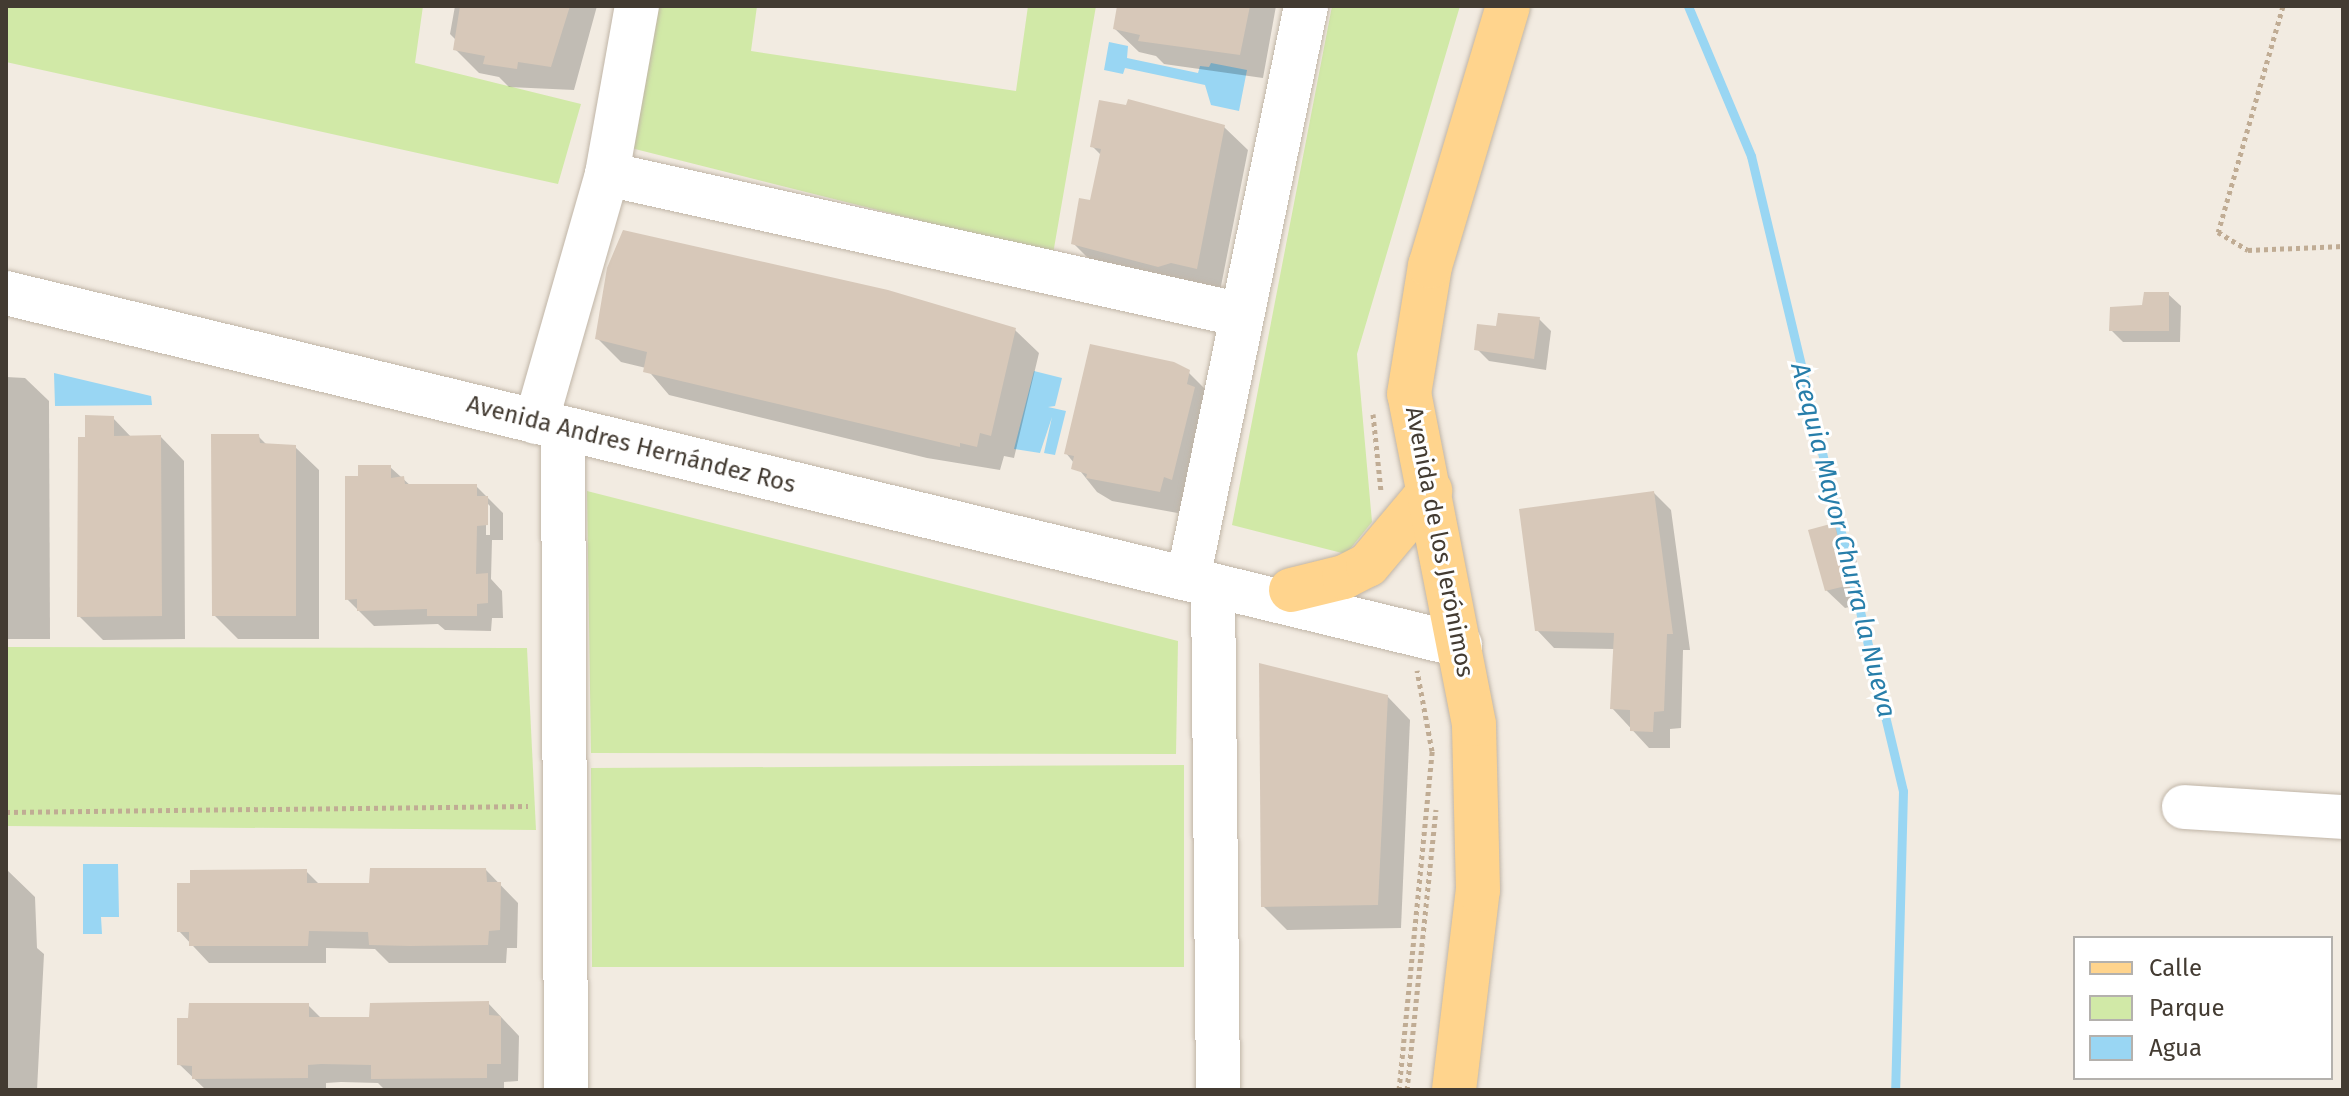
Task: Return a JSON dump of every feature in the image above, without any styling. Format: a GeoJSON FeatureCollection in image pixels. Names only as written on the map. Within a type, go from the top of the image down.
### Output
{"type":"FeatureCollection","features":[{"type":"Feature","properties":{"kind":"main road","name":"Avenida de los Jerónimos"},"geometry":{"type":"LineString","coordinates":[[1454,1090],[1478,890],[1474,751],[1457,626],[1409,394],[1430,266],[1508,6]]}},
{"type":"Feature","properties":{"kind":"main road"},"geometry":{"type":"LineString","coordinates":[[1273,593],[1344,577],[1368,565],[1430,491]]}},
{"type":"Feature","properties":{"kind":"main road"},"geometry":{"type":"LineString","coordinates":[[1424,1090],[1474,751]]}},
{"type":"Feature","properties":{"kind":"street"},"geometry":{"type":"LineString","coordinates":[[566,1090],[565,802],[550,425],[607,174],[637,6]]}},
{"type":"Feature","properties":{"kind":"street"},"geometry":{"type":"LineString","coordinates":[[1218,1090],[1200,582],[1242,315],[1306,6]]}},
{"type":"Feature","properties":{"kind":"street"},"geometry":{"type":"LineString","coordinates":[[607,174],[1242,315]]}},
{"type":"Feature","properties":{"kind":"street","name":"Avenida Andres Hernández Ros"},"geometry":{"type":"LineString","coordinates":[[6,293],[1200,582],[1457,626]]}},
{"type":"Feature","properties":{"kind":"street"},"geometry":{"type":"LineString","coordinates":[[2184,807],[2343,817]]}},
{"type":"Feature","properties":{"kind":"path"},"geometry":{"type":"LineString","coordinates":[[2283,6],[2218,232],[2248,250],[2343,246]]}},
{"type":"Feature","properties":{"kind":"path"},"geometry":{"type":"LineString","coordinates":[[6,812],[511,809],[565,802]]}},
{"type":"Feature","properties":{"kind":"green space"},"geometry":{"type":"Polygon","coordinates":[[[6,6],[423,6],[415,63],[581,104],[558,184],[6,62],[6,6]]]}},
{"type":"Feature","properties":{"kind":"green space"},"geometry":{"type":"Polygon","coordinates":[[[657,6],[757,6],[751,51],[1016,91],[1028,6],[1096,6],[1053,254],[631,148],[657,6]]]}},
{"type":"Feature","properties":{"kind":"green space"},"geometry":{"type":"Polygon","coordinates":[[[1332,6],[1460,6],[1357,354],[1372,522],[1346,554],[1232,525],[1332,6]]]}},
{"type":"Feature","properties":{"kind":"green space"},"geometry":{"type":"Polygon","coordinates":[[[587,491],[1178,641],[1176,754],[591,753],[587,491]]]}},
{"type":"Feature","properties":{"kind":"green space"},"geometry":{"type":"Polygon","coordinates":[[[6,647],[527,648],[536,830],[6,826],[6,647]]]}},
{"type":"Feature","properties":{"kind":"green space"},"geometry":{"type":"Polygon","coordinates":[[[1184,765],[1184,967],[592,967],[591,768],[1184,765]]]}},
{"type":"Feature","properties":{"kind":"water"},"geometry":{"type":"Polygon","coordinates":[[[1109,42],[1128,46],[1127,58],[1198,73],[1200,66],[1209,67],[1211,63],[1247,70],[1239,111],[1211,105],[1205,85],[1125,68],[1123,74],[1104,70],[1109,42]]]}},
{"type":"Feature","properties":{"kind":"water"},"geometry":{"type":"Polygon","coordinates":[[[1034,371],[1062,378],[1055,406],[1048,407],[1066,411],[1055,455],[1044,453],[1052,417],[1040,453],[1014,449],[1034,371]]]}},
{"type":"Feature","properties":{"kind":"water"},"geometry":{"type":"Polygon","coordinates":[[[54,373],[151,396],[152,405],[55,406],[54,373]]]}},
{"type":"Feature","properties":{"kind":"water"},"geometry":{"type":"Polygon","coordinates":[[[83,864],[118,864],[119,917],[101,917],[102,934],[83,934],[83,864]]]}},
{"type":"Feature","properties":{"kind":"building"},"geometry":{"type":"Polygon","coordinates":[[[460,6],[570,6],[551,67],[518,62],[517,69],[483,64],[485,56],[453,50],[460,6]]]}},
{"type":"Feature","properties":{"kind":"building"},"geometry":{"type":"Polygon","coordinates":[[[1117,6],[1250,6],[1240,55],[1138,41],[1140,35],[1113,29],[1117,6]]]}},
{"type":"Feature","properties":{"kind":"building"},"geometry":{"type":"Polygon","coordinates":[[[1128,99],[1225,125],[1197,269],[1171,263],[1158,267],[1071,244],[1079,198],[1090,200],[1101,149],[1090,147],[1099,100],[1126,105],[1128,99]]]}},
{"type":"Feature","properties":{"kind":"building"},"geometry":{"type":"Polygon","coordinates":[[[623,230],[888,290],[1016,328],[991,436],[980,433],[977,447],[960,443],[960,447],[643,372],[647,352],[595,339],[607,268],[623,230]]]}},
{"type":"Feature","properties":{"kind":"building"},"geometry":{"type":"Polygon","coordinates":[[[2144,292],[2169,292],[2169,331],[2109,331],[2110,307],[2142,305],[2144,292]]]}},
{"type":"Feature","properties":{"kind":"building"},"geometry":{"type":"Polygon","coordinates":[[[1498,313],[1540,317],[1534,359],[1474,350],[1477,324],[1496,326],[1498,313]]]}},
{"type":"Feature","properties":{"kind":"building"},"geometry":{"type":"Polygon","coordinates":[[[1090,344],[1174,362],[1190,370],[1187,384],[1195,387],[1172,480],[1164,477],[1160,492],[1086,478],[1087,474],[1071,469],[1074,456],[1064,454],[1090,344]]]}},
{"type":"Feature","properties":{"kind":"building"},"geometry":{"type":"Polygon","coordinates":[[[85,415],[114,416],[114,436],[161,435],[162,616],[77,617],[78,437],[85,437],[85,415]]]}},
{"type":"Feature","properties":{"kind":"building"},"geometry":{"type":"Polygon","coordinates":[[[211,434],[259,434],[260,443],[296,445],[296,616],[212,616],[211,434]]]}},
{"type":"Feature","properties":{"kind":"building"},"geometry":{"type":"Polygon","coordinates":[[[358,465],[391,465],[391,478],[404,476],[405,484],[477,484],[477,496],[488,496],[488,525],[477,526],[476,574],[488,573],[488,603],[477,604],[477,616],[427,616],[427,609],[357,611],[357,599],[345,600],[345,476],[358,476],[358,465]]]}},
{"type":"Feature","properties":{"kind":"building"},"geometry":{"type":"Polygon","coordinates":[[[1654,491],[1673,634],[1667,634],[1664,711],[1654,712],[1653,732],[1630,731],[1630,710],[1610,709],[1614,633],[1535,631],[1519,509],[1654,491]]]}},
{"type":"Feature","properties":{"kind":"building"},"geometry":{"type":"Polygon","coordinates":[[[1834,523],[1850,585],[1825,591],[1808,530],[1834,523]]]}},
{"type":"Feature","properties":{"kind":"building"},"geometry":{"type":"Polygon","coordinates":[[[1259,663],[1388,695],[1378,905],[1261,907],[1259,663]]]}},
{"type":"Feature","properties":{"kind":"building"},"geometry":{"type":"Polygon","coordinates":[[[370,868],[486,868],[487,882],[501,882],[500,930],[489,931],[488,945],[410,946],[369,945],[368,932],[309,931],[308,946],[189,946],[189,932],[177,932],[177,883],[190,883],[190,870],[307,869],[307,883],[369,883],[370,868]]]}},
{"type":"Feature","properties":{"kind":"building"},"geometry":{"type":"Polygon","coordinates":[[[489,1001],[489,1015],[501,1016],[501,1064],[487,1064],[487,1078],[371,1079],[371,1065],[321,1064],[308,1065],[308,1078],[192,1079],[192,1066],[177,1065],[177,1018],[188,1018],[189,1003],[309,1003],[309,1017],[369,1017],[370,1003],[489,1001]]]}},
{"type":"Feature","properties":{"kind":"waterway","name":"Acequia Mayor Churra la Nueva"},"geometry":{"type":"LineString","coordinates":[[1688,6],[1751,156],[1903,791],[1895,1090]]}}]}
